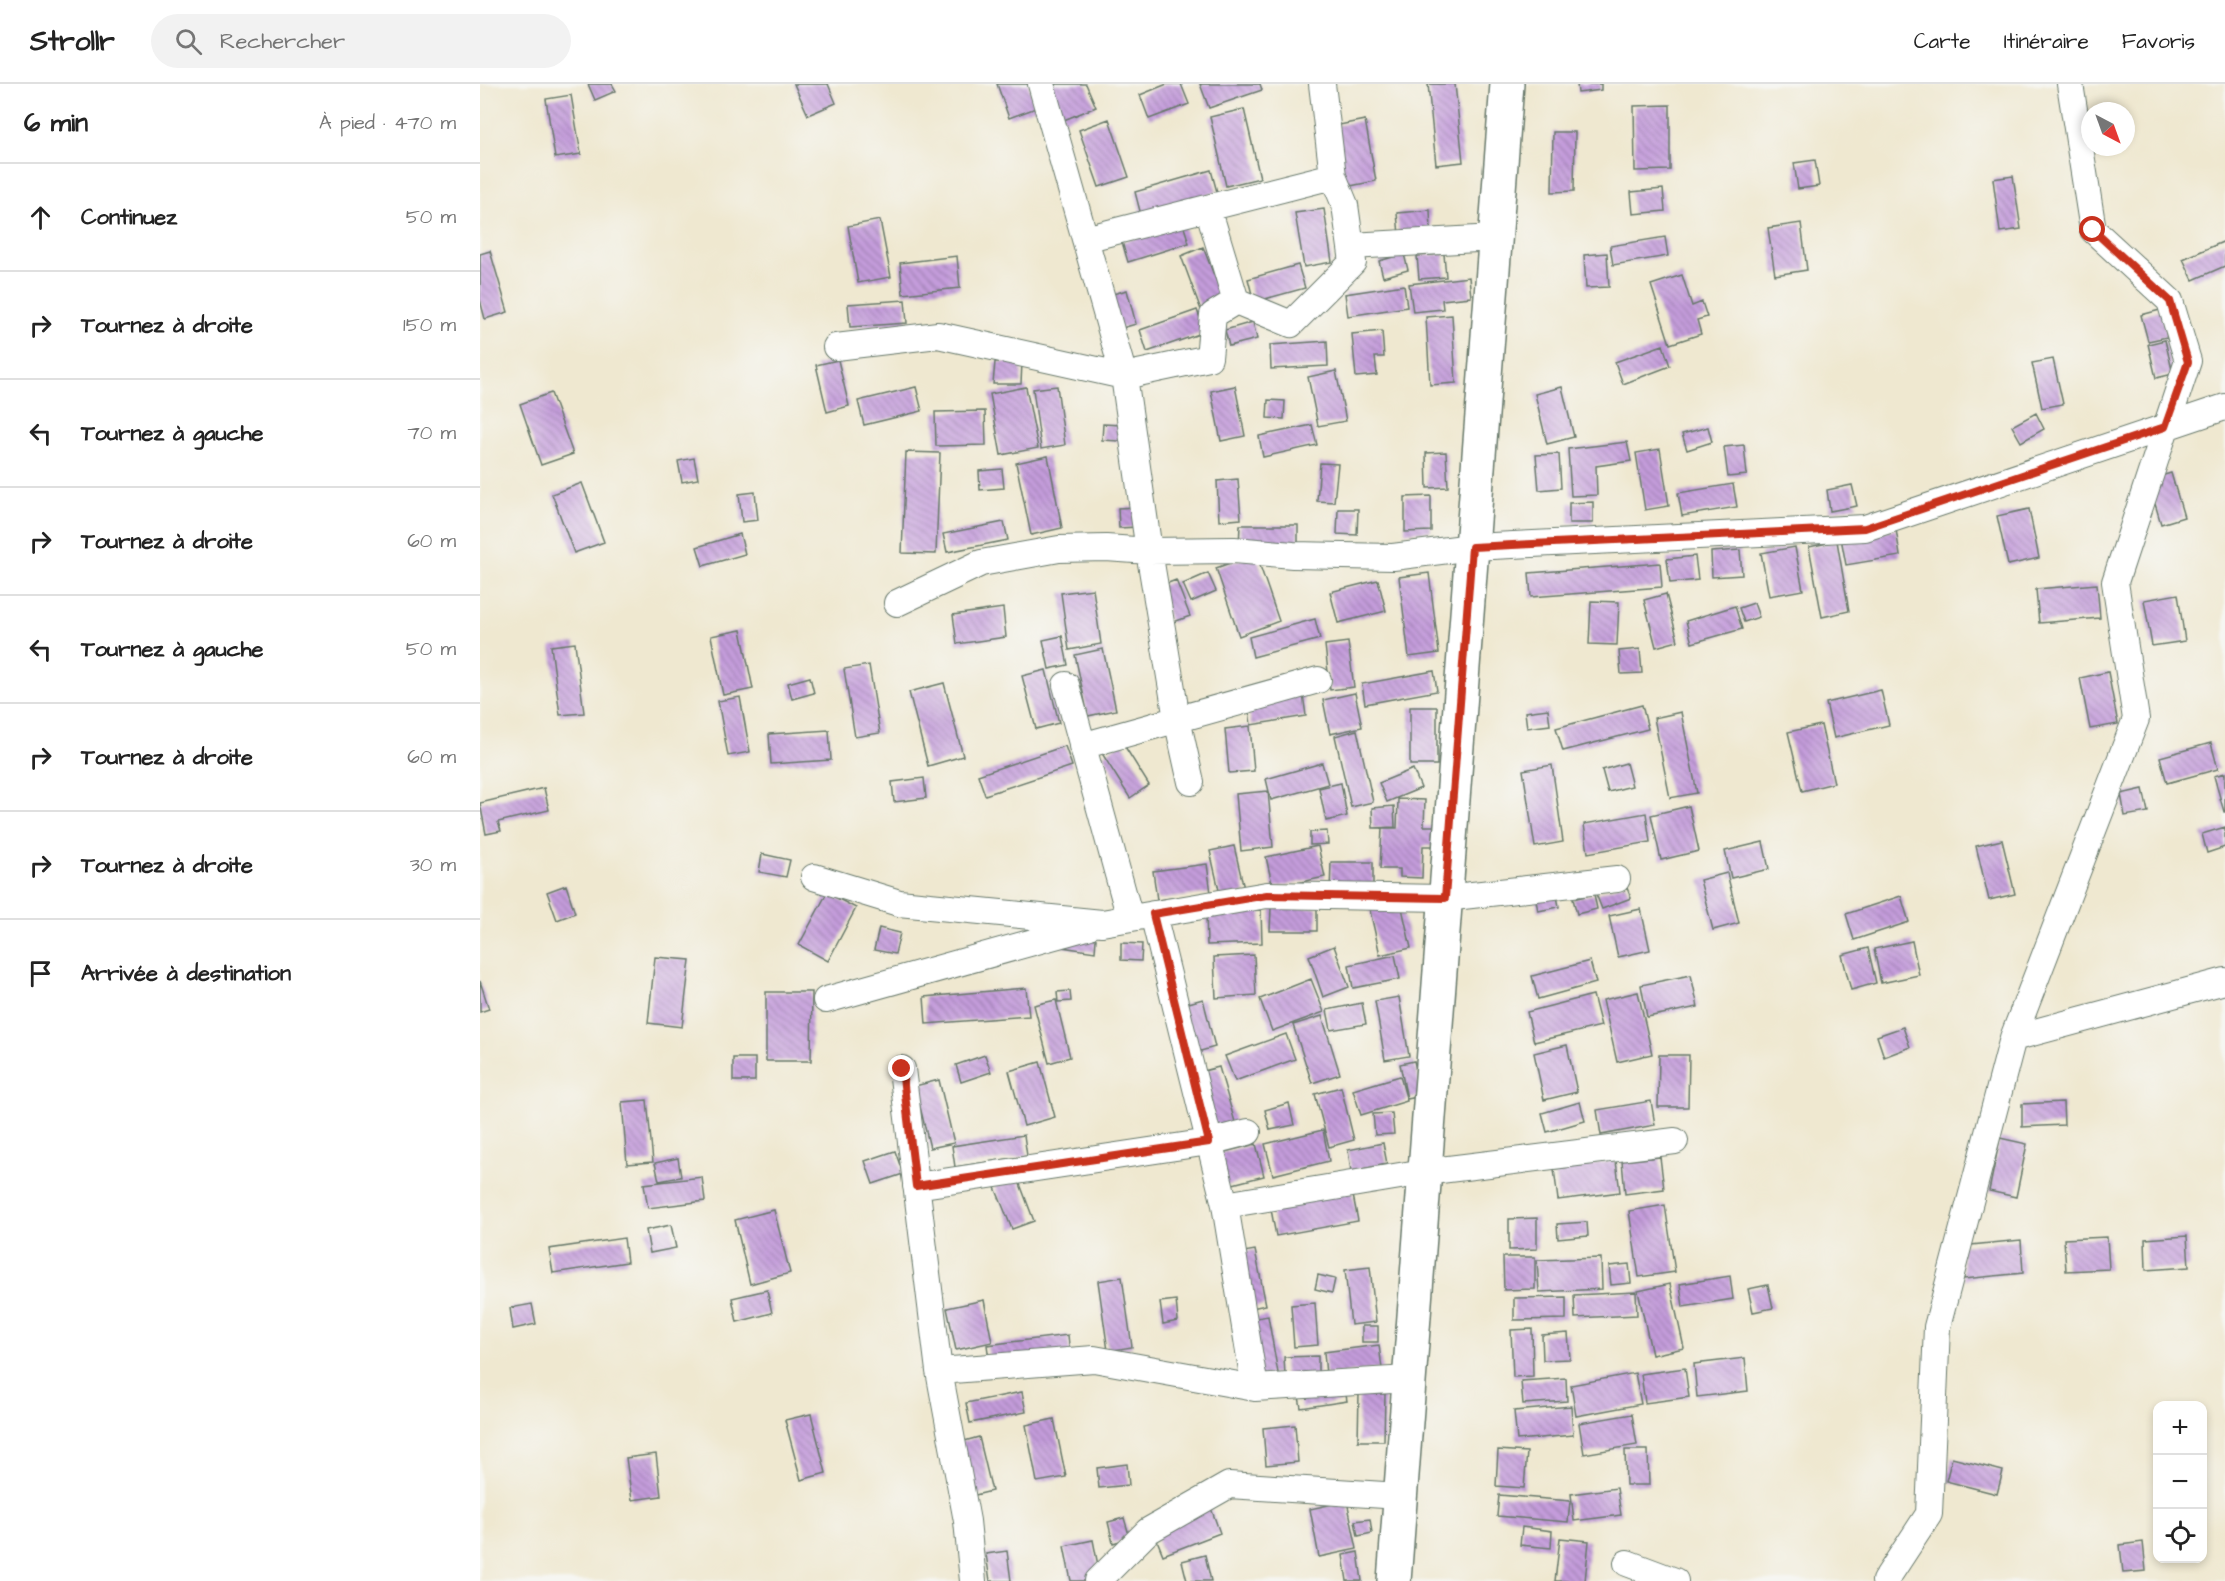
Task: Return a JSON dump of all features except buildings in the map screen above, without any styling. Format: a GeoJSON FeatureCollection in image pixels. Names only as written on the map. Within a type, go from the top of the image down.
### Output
{"type":"FeatureCollection","features":[{"type":"Feature","properties":{"kind":"main road"},"geometry":{"type":"LineString","coordinates":[[1394,1581],[1507,84]]}},
{"type":"Feature","properties":{"kind":"street"},"geometry":{"type":"LineString","coordinates":[[1041,84],[1124,376],[1149,552],[1191,782]]}},
{"type":"Feature","properties":{"kind":"street"},"geometry":{"type":"LineString","coordinates":[[1236,301],[1291,324],[1353,262],[1345,205],[1333,176],[1322,84]]}},
{"type":"Feature","properties":{"kind":"street"},"geometry":{"type":"LineString","coordinates":[[1885,1581],[1929,1514],[1937,1327],[2013,1038],[2136,719],[2115,582],[2188,362],[2170,301],[2093,230],[2070,84]]}},
{"type":"Feature","properties":{"kind":"street"},"geometry":{"type":"LineString","coordinates":[[1085,238],[1333,176]]}},
{"type":"Feature","properties":{"kind":"street"},"geometry":{"type":"LineString","coordinates":[[1208,208],[1236,301]]}},
{"type":"Feature","properties":{"kind":"street"},"geometry":{"type":"LineString","coordinates":[[1351,246],[1495,238]]}},
{"type":"Feature","properties":{"kind":"street"},"geometry":{"type":"LineString","coordinates":[[836,347],[938,335],[1124,376],[1209,358],[1213,315],[1236,301]]}},
{"type":"Feature","properties":{"kind":"street"},"geometry":{"type":"LineString","coordinates":[[897,603],[981,562],[1059,549],[1106,548],[1149,552],[1234,550],[1293,555],[1393,557],[1472,547],[1865,528],[2225,407]]}},
{"type":"Feature","properties":{"kind":"street"},"geometry":{"type":"LineString","coordinates":[[1082,746],[1318,680]]}},
{"type":"Feature","properties":{"kind":"street"},"geometry":{"type":"LineString","coordinates":[[1066,685],[1082,746],[1141,916],[1209,1142],[1225,1205],[1255,1388]]}},
{"type":"Feature","properties":{"kind":"street"},"geometry":{"type":"LineString","coordinates":[[814,877],[899,903],[1102,923]]}},
{"type":"Feature","properties":{"kind":"street"},"geometry":{"type":"LineString","coordinates":[[826,1000],[1102,923],[1267,895],[1445,898],[1617,879]]}},
{"type":"Feature","properties":{"kind":"street"},"geometry":{"type":"LineString","coordinates":[[2013,1038],[2225,981]]}},
{"type":"Feature","properties":{"kind":"street"},"geometry":{"type":"LineString","coordinates":[[902,1069],[939,1371],[967,1521],[973,1581]]}},
{"type":"Feature","properties":{"kind":"street"},"geometry":{"type":"LineString","coordinates":[[916,1186],[1209,1142],[1248,1132]]}},
{"type":"Feature","properties":{"kind":"street"},"geometry":{"type":"LineString","coordinates":[[1225,1205],[1424,1172],[1675,1141]]}},
{"type":"Feature","properties":{"kind":"street"},"geometry":{"type":"LineString","coordinates":[[939,1371],[1094,1359],[1255,1388],[1409,1379]]}},
{"type":"Feature","properties":{"kind":"street"},"geometry":{"type":"LineString","coordinates":[[1098,1581],[1148,1531],[1228,1485],[1400,1496]]}},
{"type":"Feature","properties":{"kind":"street"},"geometry":{"type":"LineString","coordinates":[[1627,1563],[1675,1581]]}},
{"type":"Feature","properties":{"kind":"route"},"geometry":{"type":"LineString","coordinates":[[902,1069],[916,1186],[1209,1142],[1153,914],[1267,895],[1445,898],[1472,547],[1865,528],[2165,427],[2188,362],[2170,301],[2093,230]]}}]}
